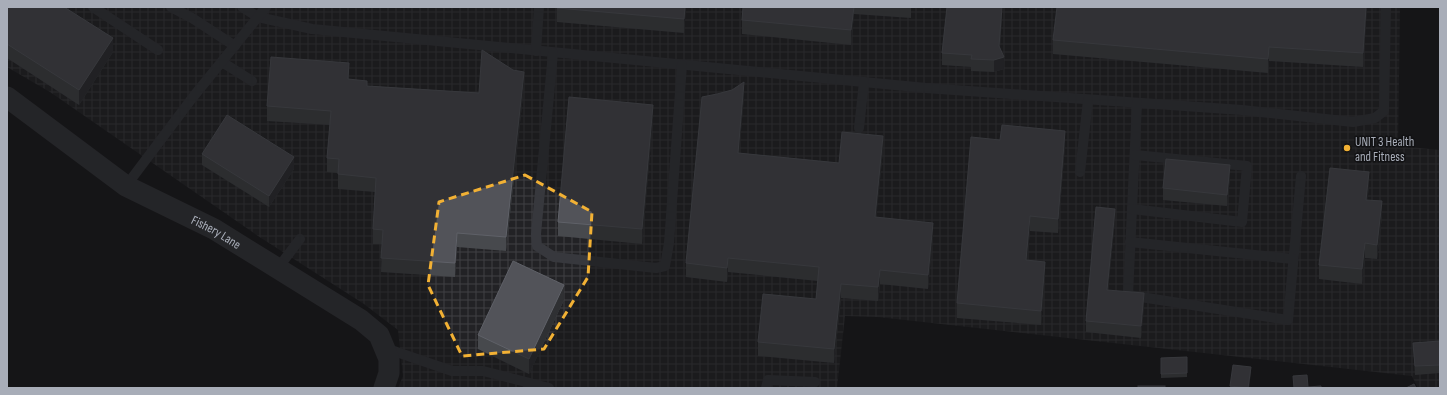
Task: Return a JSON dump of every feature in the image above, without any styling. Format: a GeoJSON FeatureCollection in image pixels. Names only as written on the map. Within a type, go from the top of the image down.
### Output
{"type":"FeatureCollection","features":[{"type":"Feature","properties":{"kind":"street","name":"Fishery Lane"},"geometry":{"type":"LineString","coordinates":[[7,97],[126,186],[214,230],[361,320],[379,335],[390,359],[389,373],[384,388]]}},
{"type":"Feature","properties":{"kind":"lane"},"geometry":{"type":"LineString","coordinates":[[93,7],[158,50]]}},
{"type":"Feature","properties":{"kind":"lane"},"geometry":{"type":"LineString","coordinates":[[171,7],[192,18],[234,46]]}},
{"type":"Feature","properties":{"kind":"lane"},"geometry":{"type":"LineString","coordinates":[[242,7],[258,17],[312,29],[864,82],[1088,100],[1242,110],[1353,122],[1375,118],[1384,111],[1386,7]]}},
{"type":"Feature","properties":{"kind":"lane"},"geometry":{"type":"LineString","coordinates":[[126,186],[266,7]]}},
{"type":"Feature","properties":{"kind":"lane"},"geometry":{"type":"LineString","coordinates":[[536,51],[539,7]]}},
{"type":"Feature","properties":{"kind":"lane"},"geometry":{"type":"LineString","coordinates":[[553,53],[536,234],[537,246],[554,257],[656,268],[665,266],[669,243],[682,65]]}},
{"type":"Feature","properties":{"kind":"lane"},"geometry":{"type":"LineString","coordinates":[[222,62],[252,80]]}},
{"type":"Feature","properties":{"kind":"lane"},"geometry":{"type":"LineString","coordinates":[[859,128],[864,82]]}},
{"type":"Feature","properties":{"kind":"lane"},"geometry":{"type":"LineString","coordinates":[[1080,172],[1088,100]]}},
{"type":"Feature","properties":{"kind":"lane"},"geometry":{"type":"LineString","coordinates":[[1137,103],[1128,295],[1288,320],[1301,176]]}},
{"type":"Feature","properties":{"kind":"lane"},"geometry":{"type":"LineString","coordinates":[[1132,209],[1242,222],[1247,166],[1135,155]]}},
{"type":"Feature","properties":{"kind":"lane"},"geometry":{"type":"LineString","coordinates":[[278,268],[300,239]]}},
{"type":"Feature","properties":{"kind":"lane"},"geometry":{"type":"LineString","coordinates":[[1130,242],[1293,260]]}},
{"type":"Feature","properties":{"kind":"lane"},"geometry":{"type":"LineString","coordinates":[[385,348],[452,371],[483,371],[549,388]]}},
{"type":"Feature","properties":{"kind":"lane"},"geometry":{"type":"LineString","coordinates":[[766,388],[768,380],[815,382]]}},
{"type":"Feature","properties":{"kind":"highlighted area"},"geometry":{"type":"Polygon","coordinates":[[[525,175],[592,212],[588,277],[544,349],[462,356],[428,285],[439,202],[525,175]]]}},
{"type":"Feature","properties":{"kind":"shaded area"},"geometry":{"type":"Polygon","coordinates":[[[7,7],[1400,7],[1398,146],[1440,150],[1440,388],[1418,388],[1412,376],[878,317],[845,316],[837,388],[398,388],[403,376],[398,330],[364,304],[258,236],[50,92],[7,67],[7,7]]]}},
{"type":"Feature","properties":{"kind":"building"},"geometry":{"type":"Polygon","coordinates":[[[7,7],[64,7],[113,38],[79,90],[7,44],[7,7]]]}},
{"type":"Feature","properties":{"kind":"building"},"geometry":{"type":"Polygon","coordinates":[[[557,7],[685,7],[684,19],[557,7]]]}},
{"type":"Feature","properties":{"kind":"building"},"geometry":{"type":"Polygon","coordinates":[[[743,7],[854,7],[851,30],[742,20],[743,7]]]}},
{"type":"Feature","properties":{"kind":"building"},"geometry":{"type":"Polygon","coordinates":[[[947,7],[1002,7],[999,46],[1004,57],[994,60],[971,59],[972,55],[942,53],[947,7]]]}},
{"type":"Feature","properties":{"kind":"building"},"geometry":{"type":"Polygon","coordinates":[[[1057,7],[1366,7],[1363,53],[1269,47],[1268,59],[1053,40],[1057,7]]]}},
{"type":"Feature","properties":{"kind":"building"},"geometry":{"type":"Polygon","coordinates":[[[482,50],[513,70],[524,72],[506,237],[457,233],[455,263],[381,258],[383,230],[373,229],[376,178],[338,174],[339,159],[327,158],[331,111],[267,106],[271,57],[349,63],[348,79],[367,81],[367,86],[479,93],[482,50]]]}},
{"type":"Feature","properties":{"kind":"building"},"geometry":{"type":"Polygon","coordinates":[[[744,82],[738,153],[839,163],[842,132],[883,136],[875,217],[933,223],[928,275],[880,270],[878,287],[841,284],[834,349],[758,342],[763,294],[816,299],[819,267],[728,258],[727,268],[686,263],[702,97],[732,90],[744,82]]]}},
{"type":"Feature","properties":{"kind":"building"},"geometry":{"type":"Polygon","coordinates":[[[569,97],[653,105],[642,229],[558,222],[569,97]]]}},
{"type":"Feature","properties":{"kind":"building"},"geometry":{"type":"Polygon","coordinates":[[[227,115],[294,157],[269,196],[202,154],[227,115]]]}},
{"type":"Feature","properties":{"kind":"building"},"geometry":{"type":"Polygon","coordinates":[[[1002,125],[1065,131],[1058,219],[1030,216],[1026,260],[1045,262],[1041,311],[957,303],[971,137],[1000,140],[1002,125]]]}},
{"type":"Feature","properties":{"kind":"building"},"geometry":{"type":"Polygon","coordinates":[[[1166,159],[1230,165],[1227,195],[1163,188],[1166,159]]]}},
{"type":"Feature","properties":{"kind":"building"},"geometry":{"type":"Polygon","coordinates":[[[1330,168],[1369,172],[1366,200],[1382,201],[1377,245],[1365,243],[1362,269],[1319,265],[1330,168]]]}},
{"type":"Feature","properties":{"kind":"building"},"geometry":{"type":"Polygon","coordinates":[[[1096,207],[1115,209],[1107,290],[1144,293],[1141,326],[1086,321],[1096,207]]]}},
{"type":"Feature","properties":{"kind":"building"},"geometry":{"type":"Polygon","coordinates":[[[513,261],[564,285],[529,359],[478,335],[513,261]]]}},
{"type":"Feature","properties":{"kind":"building"},"geometry":{"type":"Polygon","coordinates":[[[1440,341],[1440,365],[1415,366],[1413,343],[1440,341]]]}},
{"type":"Feature","properties":{"kind":"building"},"geometry":{"type":"Polygon","coordinates":[[[1187,357],[1187,373],[1161,374],[1161,358],[1187,357]]]}},
{"type":"Feature","properties":{"kind":"building"},"geometry":{"type":"Polygon","coordinates":[[[1233,365],[1251,367],[1248,388],[1230,386],[1233,365]]]}},
{"type":"Feature","properties":{"kind":"building"},"geometry":{"type":"Polygon","coordinates":[[[1307,375],[1308,387],[1321,386],[1321,388],[1294,388],[1293,376],[1307,375]]]}},
{"type":"Feature","properties":{"kind":"building"},"geometry":{"type":"Polygon","coordinates":[[[1414,384],[1416,388],[1406,388],[1414,384]]]}},
{"type":"Feature","properties":{"kind":"building"},"geometry":{"type":"Polygon","coordinates":[[[1138,386],[1165,386],[1165,388],[1138,388],[1138,386]]]}},
{"type":"Feature","properties":{"kind":"place","name":"UNIT 3 Health and Fitness"},"geometry":{"type":"Point","coordinates":[1347,148]}}]}
